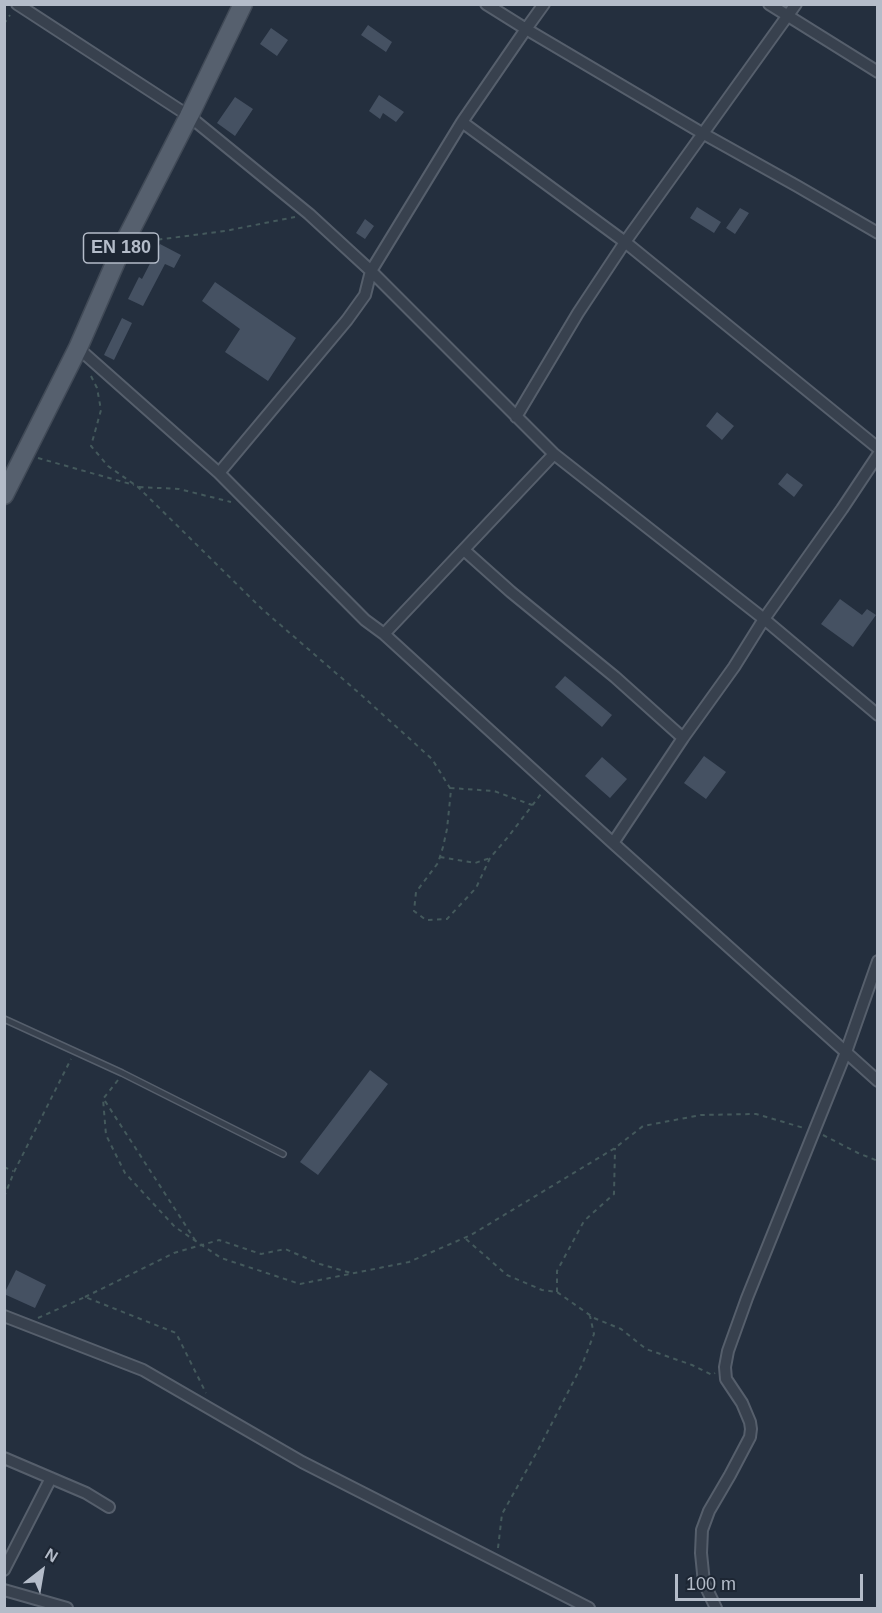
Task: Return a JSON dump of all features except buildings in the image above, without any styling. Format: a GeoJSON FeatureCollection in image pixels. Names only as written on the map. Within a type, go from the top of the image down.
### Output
{"type":"FeatureCollection","features":[{"type":"Feature","properties":{"kind":"main road","name":"EN 180"},"geometry":{"type":"LineString","coordinates":[[4,495],[78,348],[123,245],[243,4]]}},
{"type":"Feature","properties":{"kind":"street"},"geometry":{"type":"LineString","coordinates":[[17,4],[189,116],[309,214],[371,271],[554,454],[764,619],[878,715]]}},
{"type":"Feature","properties":{"kind":"street"},"geometry":{"type":"LineString","coordinates":[[486,4],[702,133],[878,234]]}},
{"type":"Feature","properties":{"kind":"street"},"geometry":{"type":"LineString","coordinates":[[219,473],[347,320],[365,295],[371,271],[462,122],[544,4]]}},
{"type":"Feature","properties":{"kind":"street"},"geometry":{"type":"LineString","coordinates":[[769,4],[878,72]]}},
{"type":"Feature","properties":{"kind":"street"},"geometry":{"type":"LineString","coordinates":[[516,417],[578,312],[625,242],[796,4]]}},
{"type":"Feature","properties":{"kind":"street"},"geometry":{"type":"LineString","coordinates":[[462,122],[625,242],[878,448]]}},
{"type":"Feature","properties":{"kind":"street"},"geometry":{"type":"LineString","coordinates":[[78,348],[219,473],[365,620],[384,634],[878,1081]]}},
{"type":"Feature","properties":{"kind":"street"},"geometry":{"type":"LineString","coordinates":[[384,634],[554,454]]}},
{"type":"Feature","properties":{"kind":"street"},"geometry":{"type":"LineString","coordinates":[[613,843],[878,455]]}},
{"type":"Feature","properties":{"kind":"street"},"geometry":{"type":"LineString","coordinates":[[464,550],[511,592],[615,677],[683,738]]}},
{"type":"Feature","properties":{"kind":"street"},"geometry":{"type":"LineString","coordinates":[[716,1608],[704,1583],[701,1553],[702,1530],[709,1511],[741,1456],[750,1437],[751,1429],[742,1403],[726,1379],[725,1367],[728,1352],[747,1298],[846,1052],[878,961]]}},
{"type":"Feature","properties":{"kind":"street"},"geometry":{"type":"LineString","coordinates":[[4,1316],[143,1370],[302,1462],[589,1608]]}},
{"type":"Feature","properties":{"kind":"street"},"geometry":{"type":"LineString","coordinates":[[4,1458],[86,1493],[109,1507]]}},
{"type":"Feature","properties":{"kind":"street"},"geometry":{"type":"LineString","coordinates":[[4,1570],[51,1478]]}},
{"type":"Feature","properties":{"kind":"street"},"geometry":{"type":"LineString","coordinates":[[4,1590],[67,1608]]}},
{"type":"Feature","properties":{"kind":"lane"},"geometry":{"type":"LineString","coordinates":[[4,1019],[122,1073],[283,1154]]}},
{"type":"Feature","properties":{"kind":"path"},"geometry":{"type":"LineString","coordinates":[[123,245],[225,231],[309,214]]}},
{"type":"Feature","properties":{"kind":"path"},"geometry":{"type":"LineString","coordinates":[[78,348],[97,388],[101,410],[91,446],[108,466],[138,486],[262,609],[432,759],[452,790],[447,829],[440,857],[416,892],[414,911],[426,920],[447,919],[476,888],[490,858],[548,784]]}},
{"type":"Feature","properties":{"kind":"path"},"geometry":{"type":"LineString","coordinates":[[25,454],[138,486],[179,489],[254,508]]}},
{"type":"Feature","properties":{"kind":"path"},"geometry":{"type":"LineString","coordinates":[[450,788],[494,791],[532,805]]}},
{"type":"Feature","properties":{"kind":"path"},"geometry":{"type":"LineString","coordinates":[[440,857],[475,863],[490,858]]}},
{"type":"Feature","properties":{"kind":"path"},"geometry":{"type":"LineString","coordinates":[[4,1197],[14,1172],[75,1052]]}},
{"type":"Feature","properties":{"kind":"path"},"geometry":{"type":"LineString","coordinates":[[122,1073],[103,1099],[106,1134],[125,1173],[175,1227],[221,1258],[300,1284],[409,1262],[465,1238],[615,1148],[643,1126],[700,1115],[756,1114],[815,1131],[878,1161]]}},
{"type":"Feature","properties":{"kind":"path"},"geometry":{"type":"LineString","coordinates":[[103,1099],[196,1242]]}},
{"type":"Feature","properties":{"kind":"path"},"geometry":{"type":"LineString","coordinates":[[558,1292],[557,1271],[584,1221],[614,1194],[615,1148]]}},
{"type":"Feature","properties":{"kind":"path"},"geometry":{"type":"LineString","coordinates":[[4,1167],[14,1172]]}},
{"type":"Feature","properties":{"kind":"path"},"geometry":{"type":"LineString","coordinates":[[465,1238],[507,1275],[542,1290],[558,1292],[590,1316],[621,1329],[646,1349],[692,1365],[712,1375],[725,1367]]}},
{"type":"Feature","properties":{"kind":"path"},"geometry":{"type":"LineString","coordinates":[[24,1324],[174,1253],[219,1240],[261,1254],[285,1249],[320,1264],[353,1274]]}},
{"type":"Feature","properties":{"kind":"path"},"geometry":{"type":"LineString","coordinates":[[84,1297],[176,1334],[215,1412]]}},
{"type":"Feature","properties":{"kind":"path"},"geometry":{"type":"LineString","coordinates":[[496,1560],[502,1514],[582,1365],[594,1334],[590,1316]]}}]}
